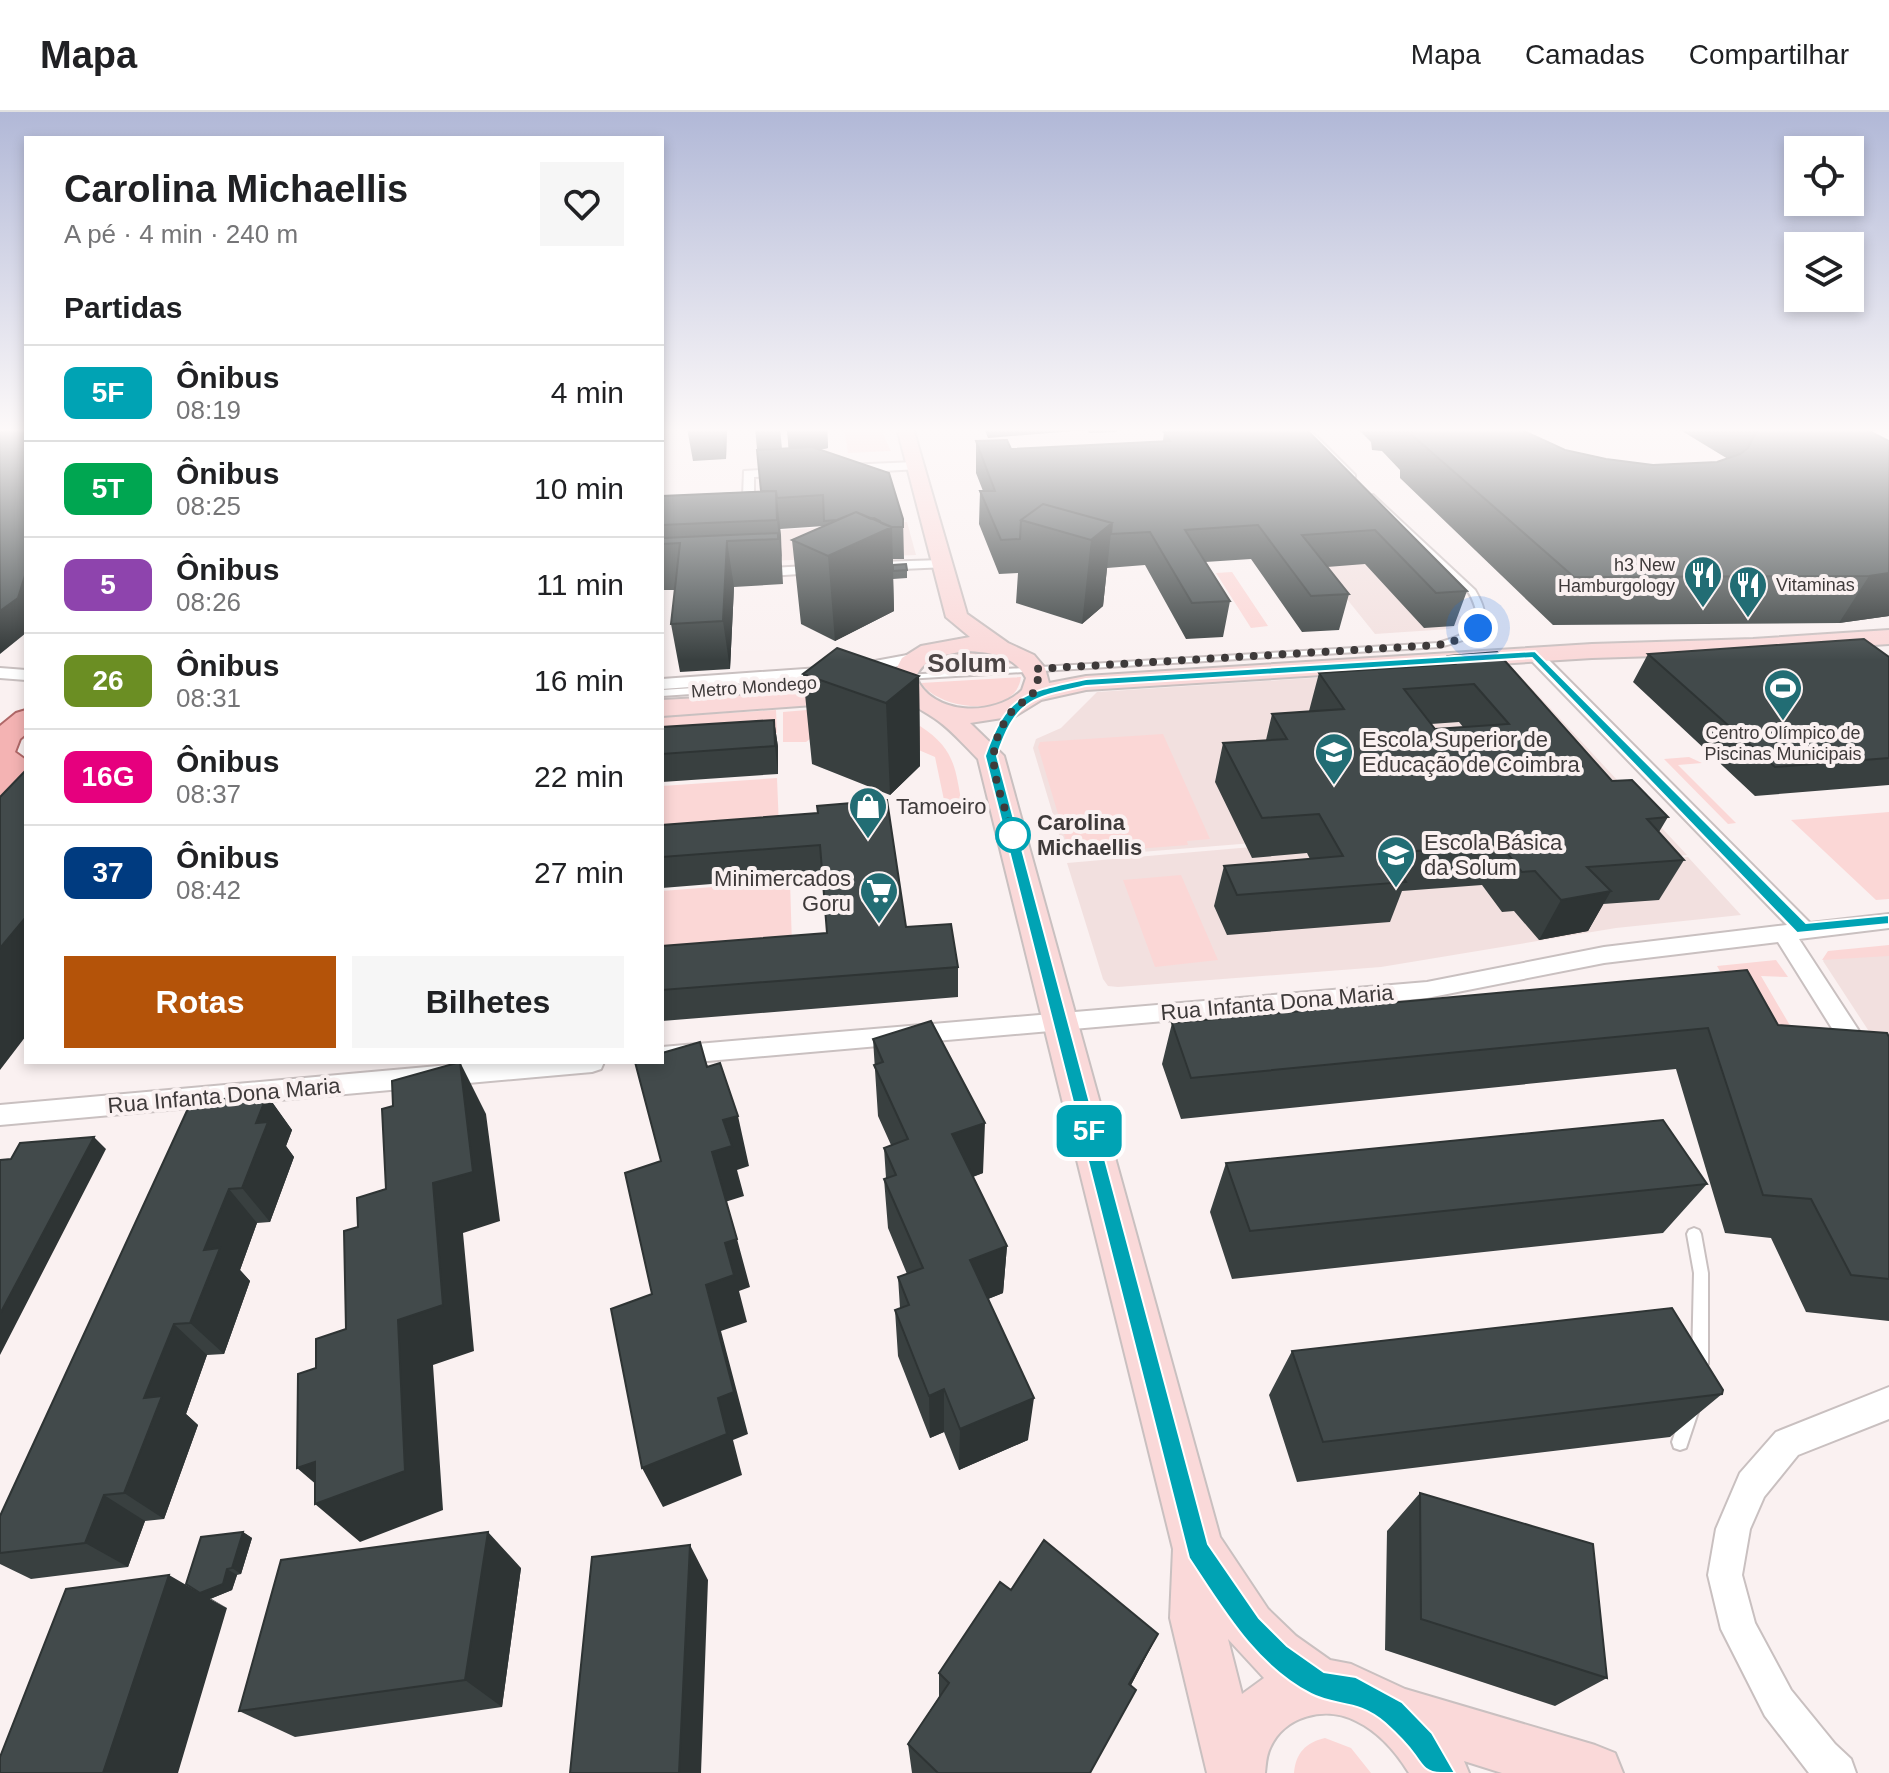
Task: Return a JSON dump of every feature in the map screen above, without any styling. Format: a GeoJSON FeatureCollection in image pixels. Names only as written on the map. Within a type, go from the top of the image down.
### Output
{"type":"FeatureCollection","features":[{"type":"Feature","properties":{"kind":"main road"},"geometry":{"type":"LineString","coordinates":[[926,506],[957,617],[1000,648],[1025,659],[1028,691],[998,734],[991,756],[1198,1549],[1196,1618],[1236,1773]]}},
{"type":"Feature","properties":{"kind":"main road"},"geometry":{"type":"LineString","coordinates":[[904,679],[957,617]]}},
{"type":"Feature","properties":{"kind":"main road"},"geometry":{"type":"LineString","coordinates":[[942,712],[979,716],[1028,691],[1086,683],[1889,637]]}},
{"type":"Feature","properties":{"kind":"main road"},"geometry":{"type":"LineString","coordinates":[[664,708],[904,679],[964,644],[1000,648]]}},
{"type":"Feature","properties":{"kind":"main road"},"geometry":{"type":"LineString","coordinates":[[904,679],[991,756]]}},
{"type":"Feature","properties":{"kind":"main road"},"geometry":{"type":"LineString","coordinates":[[13,807],[9,760],[1,745],[14,725]]}},
{"type":"Feature","properties":{"kind":"main road"},"geometry":{"type":"LineString","coordinates":[[1198,1549],[1250,1627],[1277,1655],[1319,1685]]}},
{"type":"Feature","properties":{"kind":"main road"},"geometry":{"type":"LineString","coordinates":[[1236,1773],[1245,1738],[1263,1710],[1289,1691],[1319,1685],[1356,1691],[1392,1712],[1595,1773]]}},
{"type":"Feature","properties":{"kind":"main road"},"geometry":{"type":"LineString","coordinates":[[1392,1712],[1423,1743],[1441,1773]]}},
{"type":"Feature","properties":{"kind":"street"},"geometry":{"type":"LineString","coordinates":[[734,532],[747,532],[747,506]]}},
{"type":"Feature","properties":{"kind":"street"},"geometry":{"type":"LineString","coordinates":[[872,563],[942,564]]}},
{"type":"Feature","properties":{"kind":"street"},"geometry":{"type":"LineString","coordinates":[[734,574],[835,569]]}},
{"type":"Feature","properties":{"kind":"street"},"geometry":{"type":"LineString","coordinates":[[1535,655],[1793,930],[1889,1098]]}},
{"type":"Feature","properties":{"kind":"street"},"geometry":{"type":"LineString","coordinates":[[664,684],[848,671],[904,679]]}},
{"type":"Feature","properties":{"kind":"street"},"geometry":{"type":"LineString","coordinates":[[0,673],[24,675]]}},
{"type":"Feature","properties":{"kind":"street","name":"Rua Infanta Dona Maria"},"geometry":{"type":"LineString","coordinates":[[664,1056],[1427,990],[1604,955],[1793,930],[1889,921]]}},
{"type":"Feature","properties":{"kind":"street","name":"Rua Infanta Dona Maria"},"geometry":{"type":"LineString","coordinates":[[0,1115],[570,1064]]}},
{"type":"Feature","properties":{"kind":"street"},"geometry":{"type":"LineString","coordinates":[[1837,1773],[1821,1758],[1778,1703],[1739,1629],[1725,1575],[1733,1529],[1752,1485],[1787,1443],[1889,1403]]}},
{"type":"Feature","properties":{"kind":"lane"},"geometry":{"type":"LineString","coordinates":[[904,679],[1028,691],[1439,645],[1461,639],[1478,628],[1483,618],[1483,607],[1472,592],[1384,506]]}},
{"type":"Feature","properties":{"kind":"lane","name":"Metro Mondego"},"geometry":{"type":"LineString","coordinates":[[664,693],[848,681]]}},
{"type":"Feature","properties":{"kind":"lane"},"geometry":{"type":"LineString","coordinates":[[1680,1442],[1696,1385],[1703,1324],[1701,1273],[1694,1234]]}},
{"type":"Feature","properties":{"kind":"shaded area"},"geometry":{"type":"Polygon","coordinates":[[[1314,506],[1358,506],[1465,621],[1449,629],[1375,634],[1322,568],[1314,506]]]}},
{"type":"Feature","properties":{"kind":"shaded area"},"geometry":{"type":"Polygon","coordinates":[[[907,522],[916,555],[767,561],[767,531],[907,522]]]}},
{"type":"Feature","properties":{"kind":"shaded area"},"geometry":{"type":"Polygon","coordinates":[[[1232,572],[1268,626],[1251,628],[1216,573],[1232,572]]]}},
{"type":"Feature","properties":{"kind":"shaded area"},"geometry":{"type":"Polygon","coordinates":[[[965,652],[995,655],[1012,664],[925,670],[938,659],[965,652]]]}},
{"type":"Feature","properties":{"kind":"shaded area","name":"Escola Superior de Educação de Coimbra"},"geometry":{"type":"Polygon","coordinates":[[[1510,665],[1687,855],[1669,857],[1489,824],[1066,858],[1033,748],[1036,739],[1061,728],[1097,692],[1510,665]]]}},
{"type":"Feature","properties":{"kind":"shaded area"},"geometry":{"type":"Polygon","coordinates":[[[1021,677],[1016,690],[1006,700],[976,706],[944,700],[921,683],[1021,677]]]}},
{"type":"Feature","properties":{"kind":"shaded area"},"geometry":{"type":"Polygon","coordinates":[[[854,706],[806,742],[783,742],[783,712],[854,706]]]}},
{"type":"Feature","properties":{"kind":"shaded area"},"geometry":{"type":"Polygon","coordinates":[[[776,710],[777,733],[664,740],[664,717],[776,710]]]}},
{"type":"Feature","properties":{"kind":"shaded area"},"geometry":{"type":"Polygon","coordinates":[[[920,726],[932,734],[952,760],[962,805],[944,800],[935,757],[900,742],[920,726]]]}},
{"type":"Feature","properties":{"kind":"shaded area"},"geometry":{"type":"Polygon","coordinates":[[[1163,734],[1210,839],[1187,841],[1188,845],[1070,854],[1038,747],[1040,742],[1163,734]]]}},
{"type":"Feature","properties":{"kind":"shaded area"},"geometry":{"type":"Polygon","coordinates":[[[1689,757],[1702,763],[1678,765],[1736,823],[1728,824],[1664,759],[1689,757]]]}},
{"type":"Feature","properties":{"kind":"shaded area"},"geometry":{"type":"Polygon","coordinates":[[[777,778],[779,827],[664,836],[664,786],[777,778]]]}},
{"type":"Feature","properties":{"kind":"shaded area"},"geometry":{"type":"Polygon","coordinates":[[[1889,812],[1889,899],[1876,900],[1791,820],[1889,812]]]}},
{"type":"Feature","properties":{"kind":"shaded area","name":"Escola Básica da Solum"},"geometry":{"type":"Polygon","coordinates":[[[1485,827],[1668,859],[1688,857],[1741,915],[1616,928],[1381,967],[1118,987],[1108,986],[1103,979],[1067,863],[1485,827]]]}},
{"type":"Feature","properties":{"kind":"shaded area"},"geometry":{"type":"Polygon","coordinates":[[[1181,875],[1218,960],[1155,967],[1123,880],[1181,875]]]}},
{"type":"Feature","properties":{"kind":"shaded area"},"geometry":{"type":"Polygon","coordinates":[[[790,881],[792,946],[664,957],[664,891],[790,881]]]}},
{"type":"Feature","properties":{"kind":"shaded area"},"geometry":{"type":"Polygon","coordinates":[[[1889,945],[1889,956],[1822,960],[1828,951],[1889,945]]]}},
{"type":"Feature","properties":{"kind":"shaded area"},"geometry":{"type":"Polygon","coordinates":[[[1889,946],[1889,1062],[1823,961],[1829,952],[1889,946]]]}},
{"type":"Feature","properties":{"kind":"shaded area"},"geometry":{"type":"Polygon","coordinates":[[[1776,960],[1788,977],[1761,976],[1795,1034],[1753,1030],[1717,966],[1776,960]]]}},
{"type":"Feature","properties":{"kind":"shaded area"},"geometry":{"type":"Polygon","coordinates":[[[1325,1738],[1351,1748],[1371,1773],[1294,1773],[1303,1750],[1325,1738]]]}},
{"type":"Feature","properties":{"kind":"building"},"geometry":{"type":"Polygon","coordinates":[[[0,506],[24,506],[24,578],[18,598],[0,611],[0,506]]]}},
{"type":"Feature","properties":{"kind":"building"},"geometry":{"type":"Polygon","coordinates":[[[664,506],[777,506],[777,520],[664,525],[664,506]]]}},
{"type":"Feature","properties":{"kind":"building"},"geometry":{"type":"Polygon","coordinates":[[[823,506],[899,506],[903,527],[891,527],[856,512],[837,520],[824,521],[823,506]]]}},
{"type":"Feature","properties":{"kind":"building"},"geometry":{"type":"Polygon","coordinates":[[[986,506],[1041,506],[1021,520],[1020,539],[1001,540],[986,506]]]}},
{"type":"Feature","properties":{"kind":"building"},"geometry":{"type":"Polygon","coordinates":[[[1041,506],[1048,506],[1112,523],[1091,540],[1021,520],[1041,506]]]}},
{"type":"Feature","properties":{"kind":"building"},"geometry":{"type":"Polygon","coordinates":[[[1048,506],[1382,506],[1467,591],[1436,593],[1375,530],[1302,535],[1349,594],[1311,596],[1258,525],[1185,530],[1230,601],[1192,603],[1150,532],[1111,534],[1112,523],[1048,506]]]}},
{"type":"Feature","properties":{"kind":"building"},"geometry":{"type":"Polygon","coordinates":[[[1492,506],[1889,506],[1889,573],[1869,576],[1574,577],[1492,506]]]}},
{"type":"Feature","properties":{"kind":"building"},"geometry":{"type":"Polygon","coordinates":[[[856,512],[892,527],[828,556],[792,540],[856,512]]]}},
{"type":"Feature","properties":{"kind":"building"},"geometry":{"type":"Polygon","coordinates":[[[778,533],[778,539],[727,541],[723,621],[671,624],[680,543],[664,544],[664,538],[778,533]]]}},
{"type":"Feature","properties":{"kind":"building"},"geometry":{"type":"Polygon","coordinates":[[[906,564],[907,570],[893,571],[893,565],[906,564]]]}},
{"type":"Feature","properties":{"kind":"building","name":"Centro Olímpico de Piscinas Municipais"},"geometry":{"type":"Polygon","coordinates":[[[1864,639],[1889,657],[1889,758],[1775,767],[1648,654],[1864,639]]]}},
{"type":"Feature","properties":{"kind":"building"},"geometry":{"type":"Polygon","coordinates":[[[837,648],[919,676],[886,703],[803,674],[837,648]]]}},
{"type":"Feature","properties":{"kind":"building"},"geometry":{"type":"Polygon","coordinates":[[[1497,652],[1612,781],[1632,780],[1668,817],[1647,819],[1684,860],[1587,867],[1611,891],[1561,900],[1535,871],[1522,872],[1501,845],[1388,853],[1406,882],[1237,895],[1224,866],[1343,856],[1319,814],[1262,818],[1223,743],[1287,739],[1272,714],[1344,709],[1319,673],[1455,664],[1448,656],[1497,652]],[[1474,684],[1404,689],[1435,729],[1509,724],[1474,684]]]}},
{"type":"Feature","properties":{"kind":"building"},"geometry":{"type":"Polygon","coordinates":[[[774,720],[775,746],[664,754],[664,727],[774,720]]]}},
{"type":"Feature","properties":{"kind":"building"},"geometry":{"type":"Polygon","coordinates":[[[24,772],[24,919],[0,948],[0,797],[24,772]]]}},
{"type":"Feature","properties":{"kind":"building"},"geometry":{"type":"Polygon","coordinates":[[[887,800],[906,927],[951,924],[958,967],[664,990],[664,946],[827,933],[820,845],[664,857],[664,825],[818,813],[817,806],[887,800]]]}},
{"type":"Feature","properties":{"kind":"building"},"geometry":{"type":"Polygon","coordinates":[[[1747,970],[1778,1025],[1887,1033],[1889,1037],[1889,1279],[1851,1275],[1811,1199],[1763,1195],[1708,1028],[1191,1078],[1172,1023],[1747,970]]]}},
{"type":"Feature","properties":{"kind":"building"},"geometry":{"type":"Polygon","coordinates":[[[931,1021],[985,1123],[952,1134],[1007,1246],[970,1260],[1034,1398],[960,1429],[944,1389],[929,1396],[895,1310],[909,1305],[898,1277],[923,1268],[884,1179],[896,1175],[884,1148],[908,1139],[874,1065],[883,1062],[873,1039],[931,1021]]]}},
{"type":"Feature","properties":{"kind":"building"},"geometry":{"type":"Polygon","coordinates":[[[700,1042],[707,1067],[720,1063],[738,1116],[723,1120],[732,1146],[712,1152],[737,1239],[725,1243],[734,1275],[706,1285],[734,1392],[718,1398],[727,1434],[642,1468],[611,1309],[652,1294],[625,1173],[661,1161],[636,1064],[664,1064],[664,1052],[700,1042]]]}},
{"type":"Feature","properties":{"kind":"building"},"geometry":{"type":"Polygon","coordinates":[[[460,1064],[473,1172],[433,1183],[443,1305],[398,1320],[405,1471],[315,1504],[315,1462],[297,1468],[298,1374],[316,1368],[316,1339],[346,1329],[344,1231],[358,1227],[357,1198],[386,1189],[382,1109],[393,1106],[392,1081],[460,1064]]]}},
{"type":"Feature","properties":{"kind":"building"},"geometry":{"type":"Polygon","coordinates":[[[267,1095],[256,1123],[268,1122],[242,1188],[229,1189],[204,1250],[220,1248],[190,1323],[174,1324],[144,1398],[162,1396],[124,1493],[104,1495],[85,1543],[0,1553],[0,1516],[191,1102],[267,1095]]]}},
{"type":"Feature","properties":{"kind":"building"},"geometry":{"type":"Polygon","coordinates":[[[1663,1120],[1707,1184],[1250,1231],[1226,1163],[1663,1120]]]}},
{"type":"Feature","properties":{"kind":"building"},"geometry":{"type":"Polygon","coordinates":[[[94,1137],[0,1314],[0,1160],[11,1159],[20,1143],[94,1137]]]}},
{"type":"Feature","properties":{"kind":"building"},"geometry":{"type":"Polygon","coordinates":[[[1672,1308],[1723,1390],[1722,1394],[1323,1442],[1292,1351],[1672,1308]]]}},
{"type":"Feature","properties":{"kind":"building"},"geometry":{"type":"Polygon","coordinates":[[[1420,1493],[1593,1544],[1607,1678],[1421,1619],[1420,1493]]]}},
{"type":"Feature","properties":{"kind":"building"},"geometry":{"type":"Polygon","coordinates":[[[243,1532],[232,1568],[227,1569],[223,1584],[200,1593],[186,1584],[201,1537],[243,1532]]]}},
{"type":"Feature","properties":{"kind":"building"},"geometry":{"type":"Polygon","coordinates":[[[488,1532],[465,1680],[239,1711],[281,1560],[488,1532]]]}},
{"type":"Feature","properties":{"kind":"building"},"geometry":{"type":"Polygon","coordinates":[[[1044,1540],[1158,1634],[1129,1684],[1136,1690],[1090,1773],[938,1773],[908,1744],[949,1683],[939,1673],[1000,1582],[1011,1590],[1044,1540]]]}},
{"type":"Feature","properties":{"kind":"building"},"geometry":{"type":"Polygon","coordinates":[[[690,1545],[679,1773],[570,1773],[592,1557],[690,1545]]]}},
{"type":"Feature","properties":{"kind":"building"},"geometry":{"type":"Polygon","coordinates":[[[169,1575],[103,1773],[0,1773],[0,1757],[66,1589],[169,1575]]]}},
{"type":"Feature","properties":{"kind":"bus line","name":"5F"},"geometry":{"type":"LineString","coordinates":[[1441,1773],[1423,1743],[1392,1712],[1356,1691],[1319,1685],[1277,1655],[1250,1627],[1198,1549],[991,756],[998,734],[1014,708],[1034,694],[1086,683],[1535,655],[1803,929],[1889,921]]}},
{"type":"Feature","properties":{"kind":"place","name":"h3 New Hamburgology"},"geometry":{"type":"Point","coordinates":[1703,609]}},
{"type":"Feature","properties":{"kind":"place","name":"Vitaminas"},"geometry":{"type":"Point","coordinates":[1748,619]}},
{"type":"Feature","properties":{"kind":"place","name":"Centro Olímpico de Piscinas Municipais"},"geometry":{"type":"Point","coordinates":[1783,722]}},
{"type":"Feature","properties":{"kind":"place","name":"Escola Superior de Educação de Coimbra"},"geometry":{"type":"Point","coordinates":[1334,786]}},
{"type":"Feature","properties":{"kind":"place","name":"Carolina Michaellis"},"geometry":{"type":"Point","coordinates":[1013,835]}},
{"type":"Feature","properties":{"kind":"place","name":"Tamoeiro"},"geometry":{"type":"Point","coordinates":[868,840]}},
{"type":"Feature","properties":{"kind":"place","name":"Escola Básica da Solum"},"geometry":{"type":"Point","coordinates":[1396,889]}},
{"type":"Feature","properties":{"kind":"place","name":"Minimercados Goru"},"geometry":{"type":"Point","coordinates":[879,925]}},
{"type":"Feature","properties":{"kind":"district","name":"Solum"},"geometry":{"type":"Point","coordinates":[967,663]}},
{"type":"Feature","properties":{"kind":"route"},"geometry":{"type":"LineString","coordinates":[[1013,835],[991,756],[998,734],[1014,708],[1034,694],[1038,686],[1035,669],[1439,645],[1461,639],[1478,628]]}}]}
